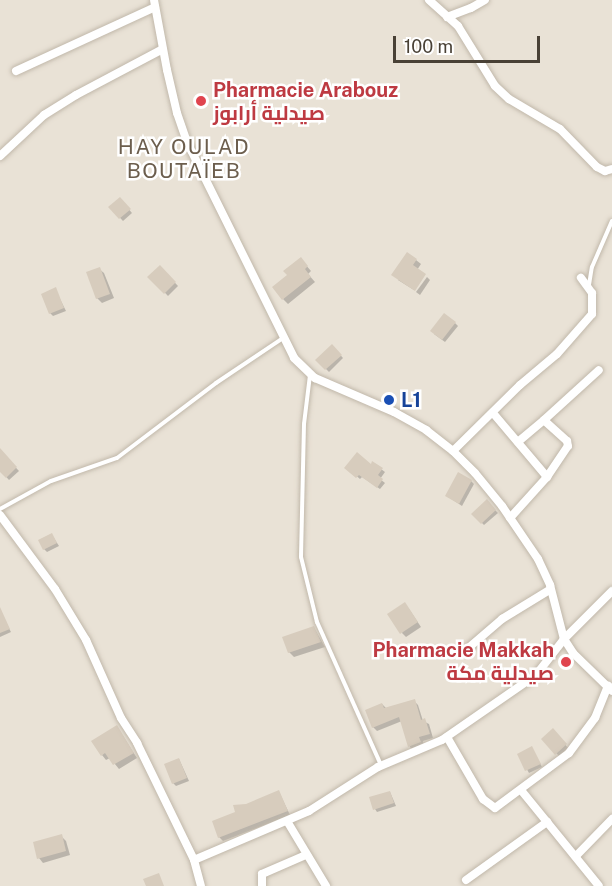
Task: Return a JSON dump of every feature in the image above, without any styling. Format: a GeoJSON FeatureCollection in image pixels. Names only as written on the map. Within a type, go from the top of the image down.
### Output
{"type":"FeatureCollection","features":[{"type":"Feature","properties":{"kind":"street"},"geometry":{"type":"LineString","coordinates":[[429,0],[458,26],[495,86],[509,99],[560,129],[597,168],[608,171],[612,169]]}},
{"type":"Feature","properties":{"kind":"street"},"geometry":{"type":"LineString","coordinates":[[447,16],[471,8],[485,0]]}},
{"type":"Feature","properties":{"kind":"street"},"geometry":{"type":"LineString","coordinates":[[16,71],[155,4],[177,113],[187,142],[294,358],[310,374],[332,386],[394,412],[426,430],[453,451],[510,518],[538,559],[551,589],[564,639],[573,653],[610,689],[595,718],[568,753],[499,806],[491,808],[447,737]]}},
{"type":"Feature","properties":{"kind":"street"},"geometry":{"type":"LineString","coordinates":[[0,156],[44,115],[75,94],[163,49]]}},
{"type":"Feature","properties":{"kind":"street"},"geometry":{"type":"LineString","coordinates":[[453,451],[557,354],[592,314],[592,293],[580,278]]}},
{"type":"Feature","properties":{"kind":"street"},"geometry":{"type":"LineString","coordinates":[[518,442],[599,370]]}},
{"type":"Feature","properties":{"kind":"street"},"geometry":{"type":"LineString","coordinates":[[493,413],[548,477]]}},
{"type":"Feature","properties":{"kind":"street"},"geometry":{"type":"LineString","coordinates":[[510,518],[548,477],[568,446],[567,441],[544,420]]}},
{"type":"Feature","properties":{"kind":"street"},"geometry":{"type":"LineString","coordinates":[[0,514],[77,624],[96,659],[121,718],[137,743],[194,860],[201,886]]}},
{"type":"Feature","properties":{"kind":"street"},"geometry":{"type":"LineString","coordinates":[[466,650],[510,614],[551,589]]}},
{"type":"Feature","properties":{"kind":"street"},"geometry":{"type":"LineString","coordinates":[[194,860],[309,811],[381,766],[447,737],[536,675],[564,639],[612,591]]}},
{"type":"Feature","properties":{"kind":"street"},"geometry":{"type":"LineString","coordinates":[[521,790],[599,886]]}},
{"type":"Feature","properties":{"kind":"street"},"geometry":{"type":"LineString","coordinates":[[287,821],[326,886]]}},
{"type":"Feature","properties":{"kind":"street"},"geometry":{"type":"LineString","coordinates":[[576,856],[611,821]]}},
{"type":"Feature","properties":{"kind":"street"},"geometry":{"type":"LineString","coordinates":[[466,880],[546,822]]}},
{"type":"Feature","properties":{"kind":"street"},"geometry":{"type":"LineString","coordinates":[[262,886],[262,874],[306,855]]}},
{"type":"Feature","properties":{"kind":"lane"},"geometry":{"type":"LineString","coordinates":[[588,286],[592,267],[612,221]]}},
{"type":"Feature","properties":{"kind":"lane"},"geometry":{"type":"LineString","coordinates":[[0,509],[51,481],[117,458],[216,383],[283,338]]}},
{"type":"Feature","properties":{"kind":"lane"},"geometry":{"type":"LineString","coordinates":[[310,374],[304,424],[301,557],[317,622],[359,722],[381,766]]}},
{"type":"Feature","properties":{"kind":"shaded area"},"geometry":{"type":"Polygon","coordinates":[[[0,0],[612,0],[612,886],[0,886],[0,0]]]}},
{"type":"Feature","properties":{"kind":"building"},"geometry":{"type":"Polygon","coordinates":[[[120,197],[131,209],[119,219],[108,207],[120,197]]]}},
{"type":"Feature","properties":{"kind":"building"},"geometry":{"type":"Polygon","coordinates":[[[407,252],[417,259],[413,265],[426,274],[415,291],[391,275],[407,252]]]}},
{"type":"Feature","properties":{"kind":"building"},"geometry":{"type":"Polygon","coordinates":[[[301,257],[308,266],[305,269],[311,277],[282,300],[272,287],[287,275],[283,271],[301,257]]]}},
{"type":"Feature","properties":{"kind":"building"},"geometry":{"type":"Polygon","coordinates":[[[160,265],[176,282],[164,294],[147,277],[160,265]]]}},
{"type":"Feature","properties":{"kind":"building"},"geometry":{"type":"Polygon","coordinates":[[[100,267],[110,294],[96,299],[86,272],[100,267]]]}},
{"type":"Feature","properties":{"kind":"building"},"geometry":{"type":"Polygon","coordinates":[[[56,287],[64,308],[49,314],[41,294],[56,287]]]}},
{"type":"Feature","properties":{"kind":"building"},"geometry":{"type":"Polygon","coordinates":[[[444,313],[456,322],[442,340],[430,331],[444,313]]]}},
{"type":"Feature","properties":{"kind":"building"},"geometry":{"type":"Polygon","coordinates":[[[332,344],[342,355],[325,370],[315,360],[332,344]]]}},
{"type":"Feature","properties":{"kind":"building"},"geometry":{"type":"Polygon","coordinates":[[[0,448],[17,467],[6,478],[0,472],[0,448]]]}},
{"type":"Feature","properties":{"kind":"building"},"geometry":{"type":"Polygon","coordinates":[[[357,452],[371,464],[372,461],[383,468],[378,475],[383,479],[377,488],[359,475],[356,478],[344,468],[357,452]]]}},
{"type":"Feature","properties":{"kind":"building"},"geometry":{"type":"Polygon","coordinates":[[[458,472],[472,480],[459,504],[445,496],[458,472]]]}},
{"type":"Feature","properties":{"kind":"building"},"geometry":{"type":"Polygon","coordinates":[[[487,499],[496,510],[481,524],[471,514],[487,499]]]}},
{"type":"Feature","properties":{"kind":"building"},"geometry":{"type":"Polygon","coordinates":[[[52,533],[57,543],[43,550],[38,540],[52,533]]]}},
{"type":"Feature","properties":{"kind":"building"},"geometry":{"type":"Polygon","coordinates":[[[405,602],[418,622],[400,634],[387,614],[405,602]]]}},
{"type":"Feature","properties":{"kind":"building"},"geometry":{"type":"Polygon","coordinates":[[[0,607],[10,629],[0,633],[0,607]]]}},
{"type":"Feature","properties":{"kind":"building"},"geometry":{"type":"Polygon","coordinates":[[[314,626],[321,642],[288,653],[282,637],[314,626]]]}},
{"type":"Feature","properties":{"kind":"building"},"geometry":{"type":"Polygon","coordinates":[[[415,699],[421,720],[425,718],[430,734],[419,737],[421,742],[408,747],[399,717],[372,728],[365,710],[382,703],[384,708],[415,699]]]}},
{"type":"Feature","properties":{"kind":"building"},"geometry":{"type":"Polygon","coordinates":[[[117,725],[134,753],[113,765],[105,753],[101,756],[91,741],[117,725]]]}},
{"type":"Feature","properties":{"kind":"building"},"geometry":{"type":"Polygon","coordinates":[[[553,728],[567,744],[555,755],[541,739],[553,728]]]}},
{"type":"Feature","properties":{"kind":"building"},"geometry":{"type":"Polygon","coordinates":[[[532,746],[541,764],[525,771],[517,754],[532,746]]]}},
{"type":"Feature","properties":{"kind":"building"},"geometry":{"type":"Polygon","coordinates":[[[179,758],[187,778],[172,784],[164,764],[179,758]]]}},
{"type":"Feature","properties":{"kind":"building"},"geometry":{"type":"Polygon","coordinates":[[[279,790],[288,811],[218,838],[212,821],[235,812],[233,805],[246,804],[279,790]]]}},
{"type":"Feature","properties":{"kind":"building"},"geometry":{"type":"Polygon","coordinates":[[[390,791],[394,803],[373,810],[369,797],[390,791]]]}},
{"type":"Feature","properties":{"kind":"building"},"geometry":{"type":"Polygon","coordinates":[[[62,834],[66,851],[37,859],[33,842],[62,834]]]}},
{"type":"Feature","properties":{"kind":"building"},"geometry":{"type":"Polygon","coordinates":[[[159,873],[164,886],[146,886],[143,879],[159,873]]]}},
{"type":"Feature","properties":{"kind":"place","name":"Pharmacie Arabouz صيدلية أرابوز"},"geometry":{"type":"Point","coordinates":[201,101]}},
{"type":"Feature","properties":{"kind":"place","name":"L1"},"geometry":{"type":"Point","coordinates":[389,400]}},
{"type":"Feature","properties":{"kind":"place","name":"Pharmacie Makkah صيدلية مكة"},"geometry":{"type":"Point","coordinates":[566,662]}},
{"type":"Feature","properties":{"kind":"district","name":"HAY OULAD BOUTAÏEB"},"geometry":{"type":"Point","coordinates":[184,159]}}]}
